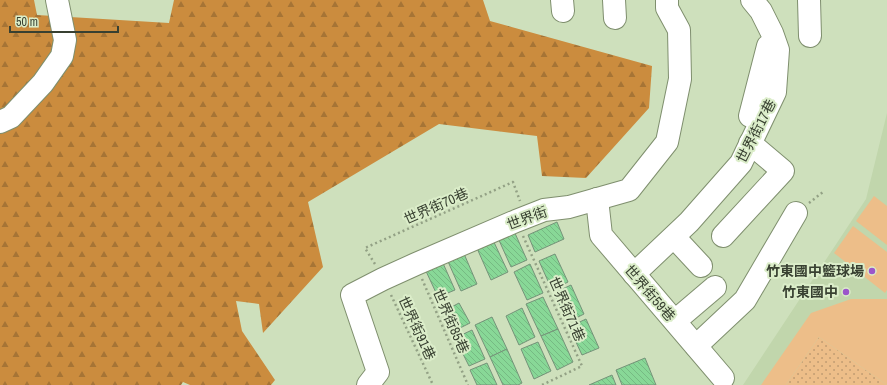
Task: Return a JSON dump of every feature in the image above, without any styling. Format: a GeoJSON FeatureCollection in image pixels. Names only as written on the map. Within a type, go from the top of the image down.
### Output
{"type":"FeatureCollection","features":[{"type":"Feature","properties":{"kind":"street"},"geometry":{"type":"LineString","coordinates":[[0,122],[11,117],[43,83],[62,56],[65,40],[57,0]]}},
{"type":"Feature","properties":{"kind":"street","name":"世界街"},"geometry":{"type":"LineString","coordinates":[[368,385],[378,372],[352,295],[416,264],[544,210],[569,207],[629,190],[667,142],[680,79],[679,30],[667,8],[666,0]]}},
{"type":"Feature","properties":{"kind":"street","name":"世界街17巷"},"geometry":{"type":"LineString","coordinates":[[634,274],[689,222],[741,163],[775,92],[778,50],[772,33],[761,12],[752,0]]}},
{"type":"Feature","properties":{"kind":"street"},"geometry":{"type":"LineString","coordinates":[[809,0],[810,36]]}},
{"type":"Feature","properties":{"kind":"street"},"geometry":{"type":"LineString","coordinates":[[750,116],[772,33]]}},
{"type":"Feature","properties":{"kind":"street"},"geometry":{"type":"LineString","coordinates":[[723,236],[783,171],[750,143]]}},
{"type":"Feature","properties":{"kind":"street","name":"世界街59巷"},"geometry":{"type":"LineString","coordinates":[[597,199],[601,235],[723,378]]}},
{"type":"Feature","properties":{"kind":"street"},"geometry":{"type":"LineString","coordinates":[[696,346],[745,300],[796,213]]}},
{"type":"Feature","properties":{"kind":"street"},"geometry":{"type":"LineString","coordinates":[[674,237],[702,266]]}},
{"type":"Feature","properties":{"kind":"street"},"geometry":{"type":"LineString","coordinates":[[674,321],[715,287]]}},
{"type":"Feature","properties":{"kind":"path","name":"世界街70巷"},"geometry":{"type":"LineString","coordinates":[[383,279],[365,248],[513,182],[521,219]]}},
{"type":"Feature","properties":{"kind":"path","name":"世界街71巷"},"geometry":{"type":"LineString","coordinates":[[521,219],[582,366],[542,385]]}},
{"type":"Feature","properties":{"kind":"path","name":"世界街85巷"},"geometry":{"type":"LineString","coordinates":[[416,264],[468,385]]}},
{"type":"Feature","properties":{"kind":"path","name":"世界街91巷"},"geometry":{"type":"LineString","coordinates":[[383,279],[433,385]]}},
{"type":"Feature","properties":{"kind":"shaded area","name":"竹東國中"},"geometry":{"type":"Polygon","coordinates":[[[887,113],[887,385],[743,385],[866,199],[887,113]]]}},
{"type":"Feature","properties":{"kind":"shaded area","name":"竹東國中籃球場"},"geometry":{"type":"Polygon","coordinates":[[[874,196],[887,206],[887,245],[856,221],[874,196]]]}},
{"type":"Feature","properties":{"kind":"shaded area","name":"竹東國中籃球場"},"geometry":{"type":"Polygon","coordinates":[[[853,226],[887,252],[887,290],[885,293],[834,253],[853,226]]]}},
{"type":"Feature","properties":{"kind":"shaded area"},"geometry":{"type":"Polygon","coordinates":[[[851,299],[887,299],[887,385],[819,337],[786,385],[761,385],[811,313],[851,299]]]}},
{"type":"Feature","properties":{"kind":"shaded area"},"geometry":{"type":"Polygon","coordinates":[[[819,337],[887,385],[786,385],[819,337]]]}},
{"type":"Feature","properties":{"kind":"green space"},"geometry":{"type":"Polygon","coordinates":[[[0,0],[34,0],[37,15],[169,23],[174,0],[483,0],[490,21],[652,66],[649,108],[586,178],[542,176],[537,136],[439,124],[308,202],[323,267],[263,333],[259,304],[236,301],[242,331],[275,380],[271,385],[190,385],[183,382],[181,385],[0,385],[0,0]]]}},
{"type":"Feature","properties":{"kind":"building"},"geometry":{"type":"Polygon","coordinates":[[[557,222],[564,239],[535,252],[528,235],[557,222]]]}},
{"type":"Feature","properties":{"kind":"building"},"geometry":{"type":"Polygon","coordinates":[[[514,231],[527,260],[511,267],[498,238],[514,231]]]}},
{"type":"Feature","properties":{"kind":"building"},"geometry":{"type":"Polygon","coordinates":[[[492,238],[508,272],[491,280],[476,246],[492,238]]]}},
{"type":"Feature","properties":{"kind":"building"},"geometry":{"type":"Polygon","coordinates":[[[462,249],[477,284],[461,291],[446,257],[462,249]]]}},
{"type":"Feature","properties":{"kind":"building"},"geometry":{"type":"Polygon","coordinates":[[[555,254],[568,282],[552,290],[539,261],[555,254]]]}},
{"type":"Feature","properties":{"kind":"building"},"geometry":{"type":"Polygon","coordinates":[[[442,261],[455,290],[438,297],[425,269],[442,261]]]}},
{"type":"Feature","properties":{"kind":"building"},"geometry":{"type":"Polygon","coordinates":[[[530,264],[543,293],[527,300],[514,272],[530,264]]]}},
{"type":"Feature","properties":{"kind":"building"},"geometry":{"type":"Polygon","coordinates":[[[571,285],[584,314],[568,322],[554,293],[571,285]]]}},
{"type":"Feature","properties":{"kind":"building"},"geometry":{"type":"Polygon","coordinates":[[[543,297],[558,329],[541,336],[526,304],[543,297]]]}},
{"type":"Feature","properties":{"kind":"building"},"geometry":{"type":"Polygon","coordinates":[[[459,303],[470,323],[454,331],[444,311],[459,303]]]}},
{"type":"Feature","properties":{"kind":"building"},"geometry":{"type":"Polygon","coordinates":[[[522,308],[535,337],[519,345],[506,316],[522,308]]]}},
{"type":"Feature","properties":{"kind":"building"},"geometry":{"type":"Polygon","coordinates":[[[492,317],[507,349],[490,357],[475,325],[492,317]]]}},
{"type":"Feature","properties":{"kind":"building"},"geometry":{"type":"Polygon","coordinates":[[[586,319],[599,348],[582,355],[569,327],[586,319]]]}},
{"type":"Feature","properties":{"kind":"building"},"geometry":{"type":"Polygon","coordinates":[[[558,329],[573,362],[557,370],[541,336],[558,329]]]}},
{"type":"Feature","properties":{"kind":"building"},"geometry":{"type":"Polygon","coordinates":[[[472,330],[485,359],[469,366],[455,338],[472,330]]]}},
{"type":"Feature","properties":{"kind":"building"},"geometry":{"type":"Polygon","coordinates":[[[538,342],[551,371],[534,379],[521,349],[538,342]]]}},
{"type":"Feature","properties":{"kind":"building"},"geometry":{"type":"Polygon","coordinates":[[[507,349],[522,383],[518,385],[503,385],[490,357],[507,349]]]}},
{"type":"Feature","properties":{"kind":"building"},"geometry":{"type":"Polygon","coordinates":[[[645,358],[656,385],[622,385],[616,370],[645,358]]]}},
{"type":"Feature","properties":{"kind":"building"},"geometry":{"type":"Polygon","coordinates":[[[487,363],[497,385],[477,385],[470,370],[487,363]]]}},
{"type":"Feature","properties":{"kind":"building"},"geometry":{"type":"Polygon","coordinates":[[[612,375],[616,385],[589,385],[612,375]]]}},
{"type":"Feature","properties":{"kind":"place","name":"竹東國中籃球場"},"geometry":{"type":"Point","coordinates":[872,271]}},
{"type":"Feature","properties":{"kind":"place","name":"竹東國中"},"geometry":{"type":"Point","coordinates":[846,292]}}]}
